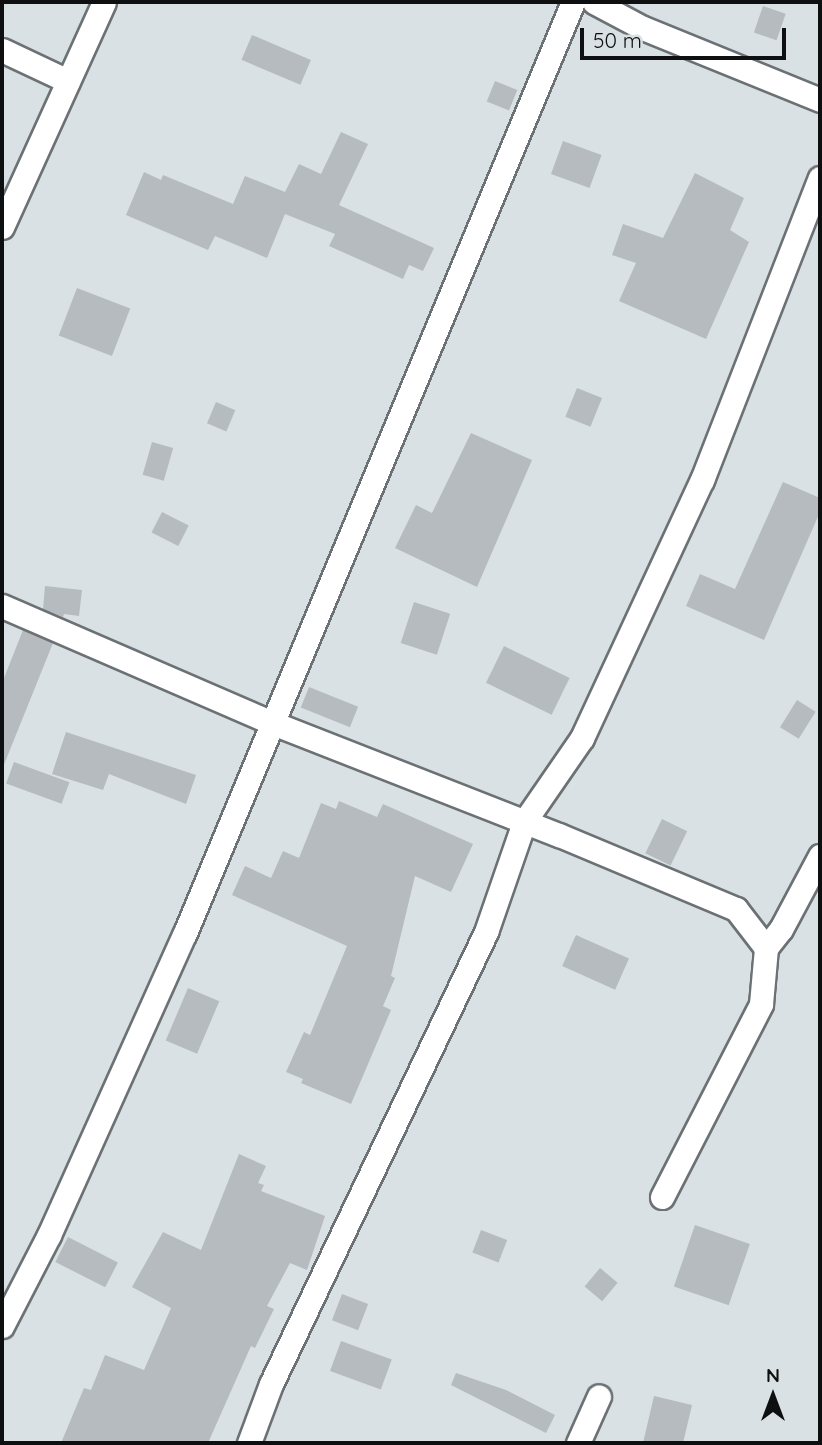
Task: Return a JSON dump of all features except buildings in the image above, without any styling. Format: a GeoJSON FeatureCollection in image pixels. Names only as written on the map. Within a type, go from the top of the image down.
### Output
{"type":"FeatureCollection","features":[{"type":"Feature","properties":{"kind":"street"},"geometry":{"type":"LineString","coordinates":[[2,227],[104,2]]}},
{"type":"Feature","properties":{"kind":"street"},"geometry":{"type":"LineString","coordinates":[[2,1326],[49,1235],[185,933],[270,722],[573,2]]}},
{"type":"Feature","properties":{"kind":"street"},"geometry":{"type":"LineString","coordinates":[[594,2],[643,28],[820,100]]}},
{"type":"Feature","properties":{"kind":"street"},"geometry":{"type":"LineString","coordinates":[[2,50],[68,82]]}},
{"type":"Feature","properties":{"kind":"street"},"geometry":{"type":"LineString","coordinates":[[250,1443],[271,1384],[486,932],[524,822],[582,738],[702,481],[820,177]]}},
{"type":"Feature","properties":{"kind":"street"},"geometry":{"type":"LineString","coordinates":[[2,606],[270,722],[736,909],[766,947]]}},
{"type":"Feature","properties":{"kind":"street"},"geometry":{"type":"LineString","coordinates":[[662,1197],[761,1004],[766,947],[780,929],[820,856]]}},
{"type":"Feature","properties":{"kind":"street"},"geometry":{"type":"LineString","coordinates":[[578,1443],[599,1396]]}}]}
